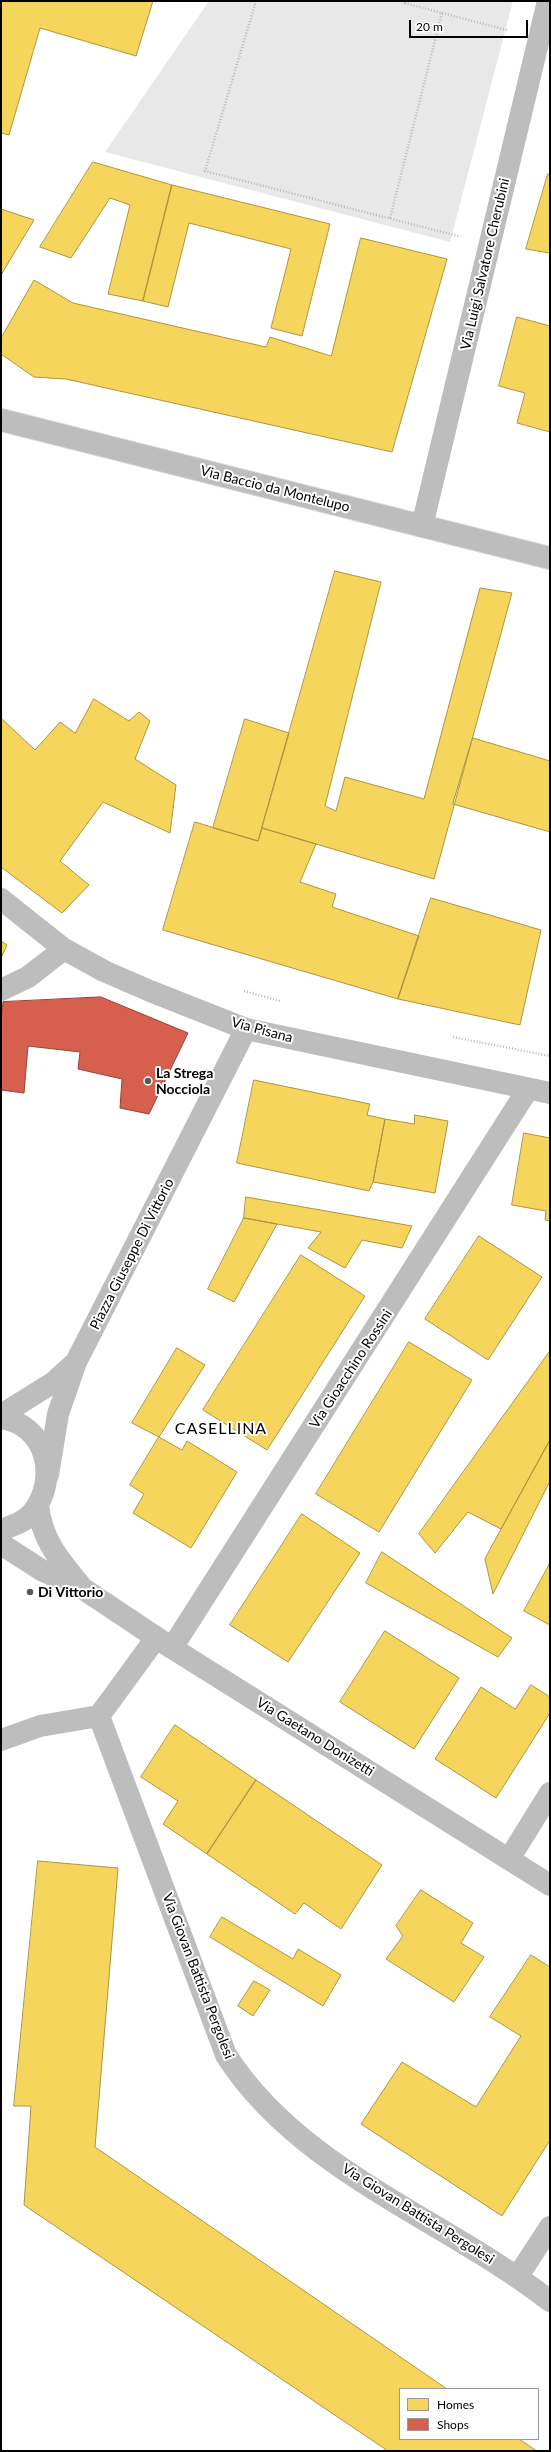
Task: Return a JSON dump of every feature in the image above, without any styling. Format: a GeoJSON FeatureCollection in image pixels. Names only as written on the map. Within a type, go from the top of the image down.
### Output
{"type":"FeatureCollection","features":[{"type":"Feature","properties":{"kind":"street","name":"Via Luigi Salvatore Cherubini"},"geometry":{"type":"LineString","coordinates":[[422,526],[548,1]]}},
{"type":"Feature","properties":{"kind":"street","name":"Via Baccio da Montelupo"},"geometry":{"type":"LineString","coordinates":[[1,420],[550,558]]}},
{"type":"Feature","properties":{"kind":"street","name":"Via Pisana"},"geometry":{"type":"LineString","coordinates":[[1,899],[64,949],[150,991],[246,1029],[528,1089],[550,1092]]}},
{"type":"Feature","properties":{"kind":"street"},"geometry":{"type":"LineString","coordinates":[[1,990],[28,977],[64,949]]}},
{"type":"Feature","properties":{"kind":"street","name":"Piazza Giuseppe Di Vittorio"},"geometry":{"type":"LineString","coordinates":[[1,1530],[16,1525],[32,1513],[44,1495],[58,1414],[76,1362],[188,1146],[246,1029]]}},
{"type":"Feature","properties":{"kind":"street","name":"Via Gioacchino Rossini"},"geometry":{"type":"LineString","coordinates":[[164,1643],[528,1089]]}},
{"type":"Feature","properties":{"kind":"street","name":"Piazza Giuseppe Di Vittorio"},"geometry":{"type":"LineString","coordinates":[[1,1415],[54,1382],[76,1362]]}},
{"type":"Feature","properties":{"kind":"street","name":"Piazza Giuseppe Di Vittorio"},"geometry":{"type":"LineString","coordinates":[[1,1418],[10,1420],[27,1429],[38,1441],[46,1458],[48,1475]]}},
{"type":"Feature","properties":{"kind":"street","name":"Via Gaetano Donizetti"},"geometry":{"type":"LineString","coordinates":[[38,1505],[40,1524],[44,1536],[55,1555],[82,1588]]}},
{"type":"Feature","properties":{"kind":"street","name":"Via Gaetano Donizetti"},"geometry":{"type":"LineString","coordinates":[[1,1544],[43,1571],[82,1588],[164,1643],[550,1885]]}},
{"type":"Feature","properties":{"kind":"street"},"geometry":{"type":"LineString","coordinates":[[1,1740],[40,1726],[99,1716],[164,1643]]}},
{"type":"Feature","properties":{"kind":"street","name":"Via Giovan Battista Pergolesi"},"geometry":{"type":"LineString","coordinates":[[99,1716],[226,2055],[236,2070],[264,2104],[339,2166],[518,2276],[550,2300]]}},
{"type":"Feature","properties":{"kind":"street"},"geometry":{"type":"LineString","coordinates":[[509,1858],[550,1793]]}},
{"type":"Feature","properties":{"kind":"street"},"geometry":{"type":"LineString","coordinates":[[518,2276],[550,2227]]}},
{"type":"Feature","properties":{"kind":"path"},"geometry":{"type":"LineString","coordinates":[[256,1],[205,171],[490,244]]}},
{"type":"Feature","properties":{"kind":"path"},"geometry":{"type":"LineString","coordinates":[[406,1],[405,3],[539,38]]}},
{"type":"Feature","properties":{"kind":"path"},"geometry":{"type":"LineString","coordinates":[[390,218],[442,13]]}},
{"type":"Feature","properties":{"kind":"path"},"geometry":{"type":"LineString","coordinates":[[241,990],[285,1002]]}},
{"type":"Feature","properties":{"kind":"path"},"geometry":{"type":"LineString","coordinates":[[452,1037],[550,1056]]}},
{"type":"Feature","properties":{"kind":"shaded area"},"geometry":{"type":"Polygon","coordinates":[[[209,1],[513,1],[450,242],[105,152],[209,1]]]}},
{"type":"Feature","properties":{"kind":"building: Homes"},"geometry":{"type":"Polygon","coordinates":[[[1,1],[153,1],[136,56],[40,28],[9,135],[1,133],[1,1]]]}},
{"type":"Feature","properties":{"kind":"building: Homes"},"geometry":{"type":"Polygon","coordinates":[[[93,162],[172,185],[143,301],[108,294],[130,205],[110,198],[71,258],[40,247],[93,162]]]}},
{"type":"Feature","properties":{"kind":"building: Homes"},"geometry":{"type":"Polygon","coordinates":[[[548,174],[550,174],[550,253],[526,249],[548,174]]]}},
{"type":"Feature","properties":{"kind":"building: Homes"},"geometry":{"type":"Polygon","coordinates":[[[172,185],[330,224],[302,336],[271,328],[291,249],[189,223],[168,307],[143,301],[172,185]]]}},
{"type":"Feature","properties":{"kind":"building: Homes"},"geometry":{"type":"Polygon","coordinates":[[[1,209],[34,220],[1,275],[1,209]]]}},
{"type":"Feature","properties":{"kind":"building: Homes"},"geometry":{"type":"Polygon","coordinates":[[[361,238],[447,259],[392,452],[66,379],[34,377],[1,354],[1,338],[34,280],[73,303],[266,347],[270,337],[331,356],[361,238]]]}},
{"type":"Feature","properties":{"kind":"building: Homes"},"geometry":{"type":"Polygon","coordinates":[[[517,317],[550,326],[550,432],[517,423],[525,393],[499,386],[517,317]]]}},
{"type":"Feature","properties":{"kind":"building: Homes"},"geometry":{"type":"Polygon","coordinates":[[[335,571],[381,582],[325,806],[336,811],[345,777],[424,799],[480,588],[512,593],[434,879],[262,828],[335,571]]]}},
{"type":"Feature","properties":{"kind":"building: Homes"},"geometry":{"type":"Polygon","coordinates":[[[94,699],[129,721],[139,712],[150,721],[135,759],[176,785],[170,833],[103,802],[60,861],[89,885],[62,913],[1,867],[1,718],[35,750],[60,722],[75,733],[94,699]]]}},
{"type":"Feature","properties":{"kind":"building: Homes"},"geometry":{"type":"Polygon","coordinates":[[[245,719],[289,733],[258,841],[213,828],[245,719]]]}},
{"type":"Feature","properties":{"kind":"building: Homes"},"geometry":{"type":"Polygon","coordinates":[[[473,738],[550,761],[550,832],[453,804],[473,738]]]}},
{"type":"Feature","properties":{"kind":"building: Homes"},"geometry":{"type":"Polygon","coordinates":[[[195,822],[258,841],[262,828],[316,844],[300,882],[336,894],[332,907],[419,936],[398,999],[163,930],[195,822]]]}},
{"type":"Feature","properties":{"kind":"building: Homes"},"geometry":{"type":"Polygon","coordinates":[[[431,898],[541,930],[520,1025],[398,999],[431,898]]]}},
{"type":"Feature","properties":{"kind":"building: Homes"},"geometry":{"type":"Polygon","coordinates":[[[1,941],[7,945],[1,958],[1,941]]]}},
{"type":"Feature","properties":{"kind":"building: Homes"},"geometry":{"type":"Polygon","coordinates":[[[254,1080],[370,1104],[367,1115],[385,1119],[373,1182],[369,1191],[237,1163],[254,1080]]]}},
{"type":"Feature","properties":{"kind":"building: Homes"},"geometry":{"type":"Polygon","coordinates":[[[415,1115],[448,1121],[435,1193],[373,1182],[385,1119],[414,1124],[415,1115]]]}},
{"type":"Feature","properties":{"kind":"building: Homes"},"geometry":{"type":"Polygon","coordinates":[[[524,1133],[550,1138],[550,1221],[545,1220],[546,1211],[512,1205],[524,1133]]]}},
{"type":"Feature","properties":{"kind":"building: Homes"},"geometry":{"type":"Polygon","coordinates":[[[246,1197],[412,1226],[402,1248],[362,1240],[345,1268],[308,1248],[321,1232],[244,1218],[246,1197]]]}},
{"type":"Feature","properties":{"kind":"building: Homes"},"geometry":{"type":"Polygon","coordinates":[[[244,1218],[277,1224],[234,1302],[208,1289],[244,1218]]]}},
{"type":"Feature","properties":{"kind":"building: Homes"},"geometry":{"type":"Polygon","coordinates":[[[479,1236],[542,1277],[488,1360],[425,1319],[479,1236]]]}},
{"type":"Feature","properties":{"kind":"building: Homes"},"geometry":{"type":"Polygon","coordinates":[[[301,1255],[365,1296],[267,1450],[203,1410],[301,1255]]]}},
{"type":"Feature","properties":{"kind":"building: Homes"},"geometry":{"type":"Polygon","coordinates":[[[409,1342],[472,1380],[379,1532],[316,1494],[409,1342]]]}},
{"type":"Feature","properties":{"kind":"building: Homes"},"geometry":{"type":"Polygon","coordinates":[[[177,1348],[205,1365],[159,1437],[132,1423],[177,1348]]]}},
{"type":"Feature","properties":{"kind":"building: Homes"},"geometry":{"type":"Polygon","coordinates":[[[550,1351],[550,1440],[501,1529],[468,1512],[435,1553],[419,1534],[550,1351]]]}},
{"type":"Feature","properties":{"kind":"building: Homes"},"geometry":{"type":"Polygon","coordinates":[[[159,1437],[182,1450],[187,1441],[237,1472],[191,1548],[133,1513],[144,1494],[130,1485],[159,1437]]]}},
{"type":"Feature","properties":{"kind":"building: Homes"},"geometry":{"type":"Polygon","coordinates":[[[550,1440],[550,1481],[493,1594],[485,1559],[550,1440]]]}},
{"type":"Feature","properties":{"kind":"building: Homes"},"geometry":{"type":"Polygon","coordinates":[[[302,1514],[360,1553],[288,1662],[230,1625],[302,1514]]]}},
{"type":"Feature","properties":{"kind":"building: Homes"},"geometry":{"type":"Polygon","coordinates":[[[382,1552],[512,1638],[498,1657],[366,1583],[382,1552]]]}},
{"type":"Feature","properties":{"kind":"building: Homes"},"geometry":{"type":"Polygon","coordinates":[[[550,1563],[550,1625],[524,1611],[550,1563]]]}},
{"type":"Feature","properties":{"kind":"building: Homes"},"geometry":{"type":"Polygon","coordinates":[[[385,1631],[459,1678],[414,1749],[340,1702],[385,1631]]]}},
{"type":"Feature","properties":{"kind":"building: Homes"},"geometry":{"type":"Polygon","coordinates":[[[531,1685],[550,1697],[550,1713],[496,1798],[435,1759],[481,1687],[515,1709],[531,1685]]]}},
{"type":"Feature","properties":{"kind":"building: Homes"},"geometry":{"type":"Polygon","coordinates":[[[175,1725],[256,1780],[207,1854],[163,1824],[178,1801],[141,1777],[175,1725]]]}},
{"type":"Feature","properties":{"kind":"building: Homes"},"geometry":{"type":"Polygon","coordinates":[[[256,1780],[382,1865],[341,1929],[304,1903],[295,1914],[207,1854],[256,1780]]]}},
{"type":"Feature","properties":{"kind":"building: Homes"},"geometry":{"type":"Polygon","coordinates":[[[38,1861],[118,1868],[95,2147],[446,2388],[399,2388],[399,2440],[520,2440],[537,2451],[388,2451],[24,2205],[31,2106],[14,2106],[38,1861]]]}},
{"type":"Feature","properties":{"kind":"building: Homes"},"geometry":{"type":"Polygon","coordinates":[[[421,1890],[473,1923],[461,1943],[484,1957],[454,2002],[386,1959],[403,1936],[396,1926],[421,1890]]]}},
{"type":"Feature","properties":{"kind":"building: Homes"},"geometry":{"type":"Polygon","coordinates":[[[222,1917],[293,1959],[298,1949],[341,1975],[323,2006],[210,1937],[222,1917]]]}},
{"type":"Feature","properties":{"kind":"building: Homes"},"geometry":{"type":"Polygon","coordinates":[[[531,1955],[550,1967],[550,2140],[502,2216],[361,2124],[402,2062],[476,2107],[521,2036],[490,2017],[531,1955]]]}},
{"type":"Feature","properties":{"kind":"building: Homes"},"geometry":{"type":"Polygon","coordinates":[[[254,1981],[270,1990],[253,2016],[238,2006],[254,1981]]]}},
{"type":"Feature","properties":{"kind":"building: Shops"},"geometry":{"type":"Polygon","coordinates":[[[101,997],[188,1033],[149,1114],[120,1108],[122,1079],[78,1069],[80,1052],[28,1046],[24,1093],[1,1090],[1,1018],[3,1002],[101,997]]]}},
{"type":"Feature","properties":{"kind":"place","name":"La Strega Nocciola"},"geometry":{"type":"Point","coordinates":[148,1081]}},
{"type":"Feature","properties":{"kind":"place","name":"Di Vittorio"},"geometry":{"type":"Point","coordinates":[30,1592]}},
{"type":"Feature","properties":{"kind":"district","name":"CASELLINA"},"geometry":{"type":"Point","coordinates":[221,1429]}}]}
